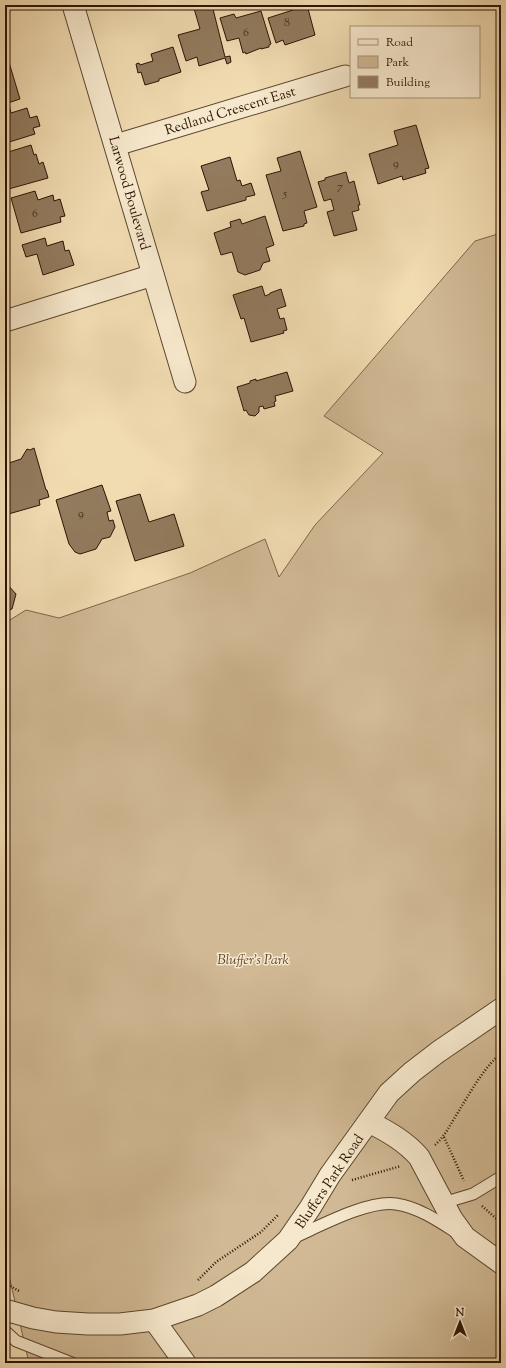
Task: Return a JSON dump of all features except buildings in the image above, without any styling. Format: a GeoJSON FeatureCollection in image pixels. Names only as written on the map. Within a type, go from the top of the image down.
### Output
{"type":"FeatureCollection","features":[{"type":"Feature","properties":{"kind":"street","name":"Larwood Boulevard"},"geometry":{"type":"LineString","coordinates":[[74,5],[185,382]]}},
{"type":"Feature","properties":{"kind":"street","name":"Redland Crescent East"},"geometry":{"type":"LineString","coordinates":[[116,145],[345,76]]}},
{"type":"Feature","properties":{"kind":"street"},"geometry":{"type":"LineString","coordinates":[[5,321],[153,275]]}},
{"type":"Feature","properties":{"kind":"street","name":"Bluffers Park Road"},"geometry":{"type":"LineString","coordinates":[[5,1310],[33,1318],[56,1322],[120,1324],[154,1320],[210,1300],[253,1272],[288,1240],[330,1175],[389,1093],[412,1072],[438,1052],[501,1009]]}},
{"type":"Feature","properties":{"kind":"street","name":"Bluffers Park Road"},"geometry":{"type":"LineString","coordinates":[[369,1122],[388,1132],[411,1148],[419,1157],[452,1220],[465,1237],[501,1263]]}},
{"type":"Feature","properties":{"kind":"street"},"geometry":{"type":"LineString","coordinates":[[154,1320],[185,1363]]}},
{"type":"Feature","properties":{"kind":"lane"},"geometry":{"type":"LineString","coordinates":[[443,1203],[473,1194],[501,1177]]}},
{"type":"Feature","properties":{"kind":"lane","name":"Bluffers Park Road"},"geometry":{"type":"LineString","coordinates":[[288,1240],[362,1208],[385,1203],[397,1204],[412,1208],[433,1218],[465,1237]]}},
{"type":"Feature","properties":{"kind":"lane"},"geometry":{"type":"LineString","coordinates":[[5,1331],[16,1341],[72,1363]]}},
{"type":"Feature","properties":{"kind":"path"},"geometry":{"type":"LineString","coordinates":[[431,1149],[444,1137],[475,1084],[490,1064],[501,1053]]}},
{"type":"Feature","properties":{"kind":"path"},"geometry":{"type":"LineString","coordinates":[[444,1137],[465,1182]]}},
{"type":"Feature","properties":{"kind":"path"},"geometry":{"type":"LineString","coordinates":[[350,1180],[407,1164]]}},
{"type":"Feature","properties":{"kind":"path"},"geometry":{"type":"LineString","coordinates":[[486,1211],[501,1223]]}},
{"type":"Feature","properties":{"kind":"path"},"geometry":{"type":"LineString","coordinates":[[197,1282],[216,1262],[261,1232],[280,1213]]}},
{"type":"Feature","properties":{"kind":"path"},"geometry":{"type":"LineString","coordinates":[[5,1283],[20,1292]]}},
{"type":"Feature","properties":{"kind":"green space","name":"Bluffer's Park"},"geometry":{"type":"Polygon","coordinates":[[[501,233],[501,1363],[29,1363],[5,1258],[5,623],[26,610],[59,618],[190,573],[265,539],[279,577],[315,525],[383,453],[324,416],[475,241],[501,233]]]}}]}
